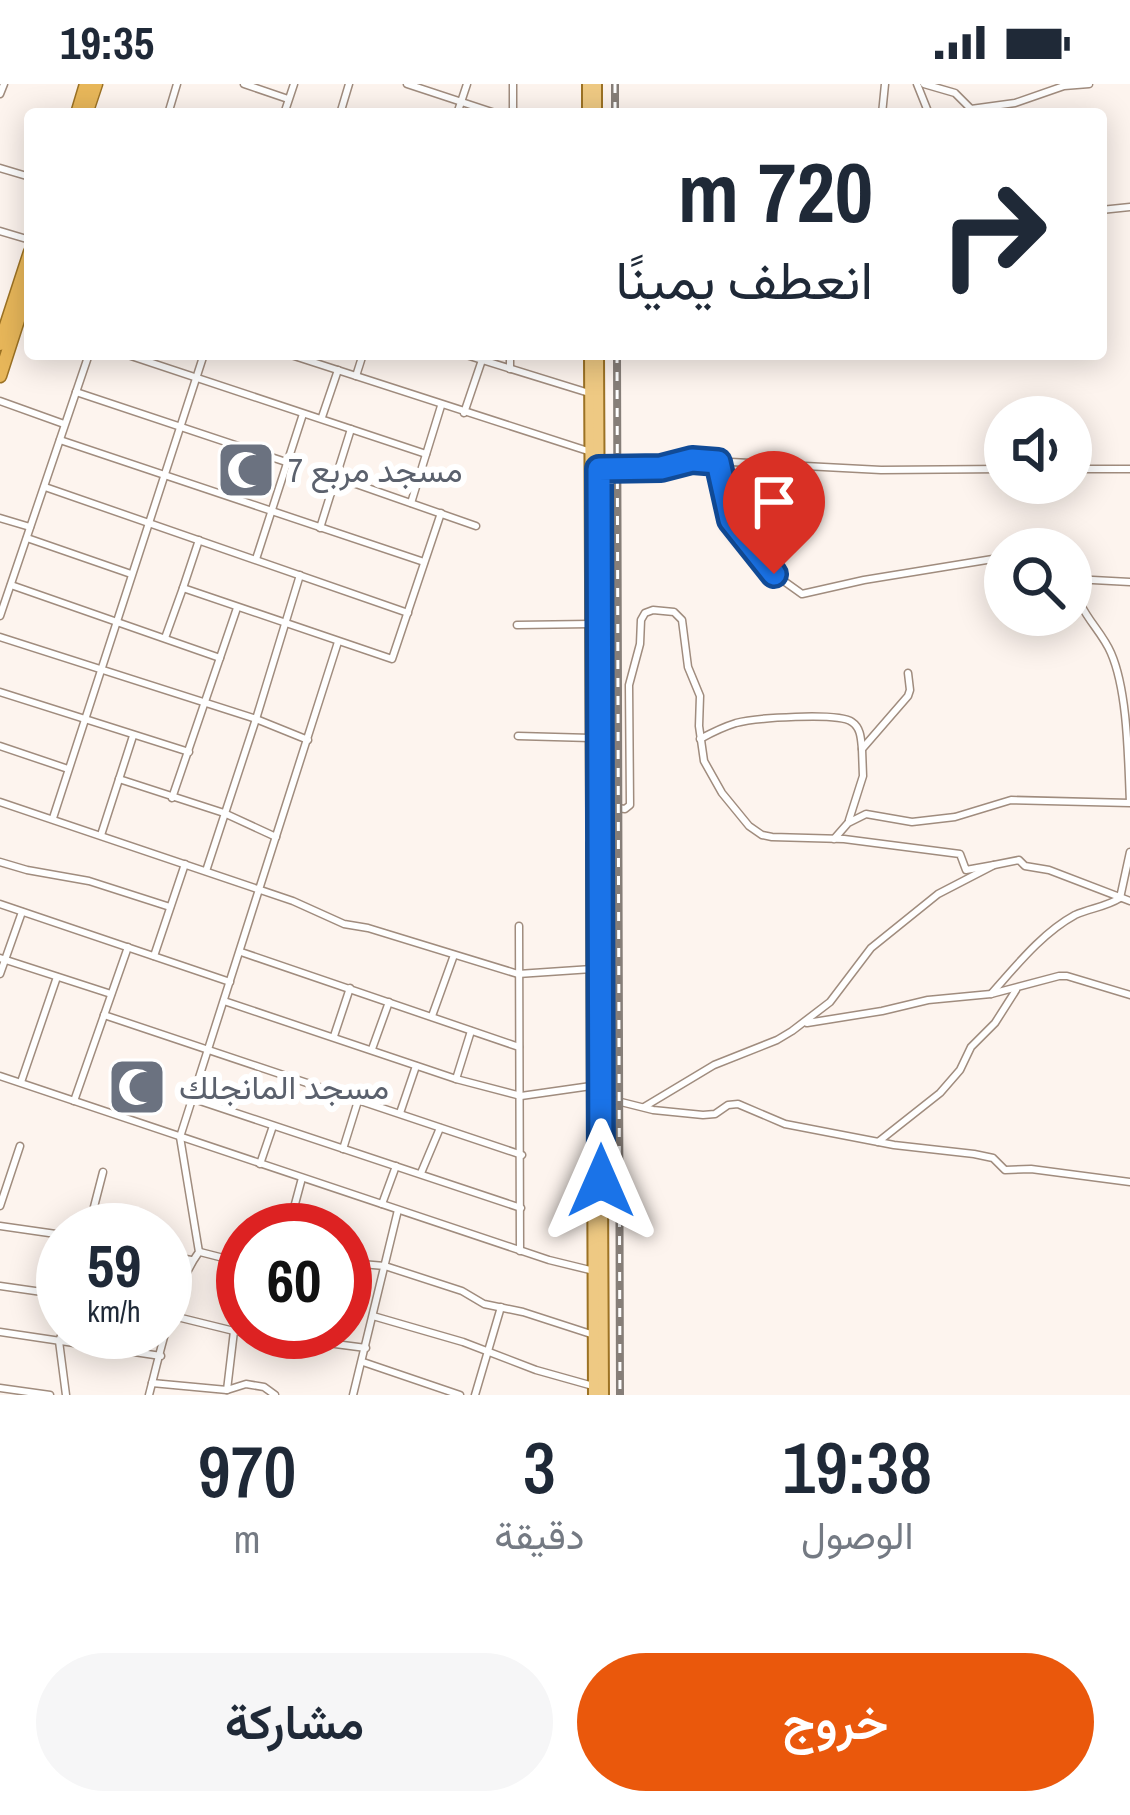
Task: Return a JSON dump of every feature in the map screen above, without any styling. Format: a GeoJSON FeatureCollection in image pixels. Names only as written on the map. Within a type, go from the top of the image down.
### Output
{"type":"FeatureCollection","features":[{"type":"Feature","properties":{"kind":"highway"},"geometry":{"type":"LineString","coordinates":[[0,344],[7,300],[24,265]]}},
{"type":"Feature","properties":{"kind":"highway"},"geometry":{"type":"LineString","coordinates":[[0,376],[24,320]]}},
{"type":"Feature","properties":{"kind":"main road"},"geometry":{"type":"LineString","coordinates":[[593,360],[591,738],[597,1392]]}},
{"type":"Feature","properties":{"kind":"main road"},"geometry":{"type":"LineString","coordinates":[[594,360],[599,469],[597,1392]]}},
{"type":"Feature","properties":{"kind":"street"},"geometry":{"type":"LineString","coordinates":[[0,94],[4,84]]}},
{"type":"Feature","properties":{"kind":"street"},"geometry":{"type":"LineString","coordinates":[[166,84],[177,86]]}},
{"type":"Feature","properties":{"kind":"street"},"geometry":{"type":"LineString","coordinates":[[244,84],[288,99]]}},
{"type":"Feature","properties":{"kind":"street"},"geometry":{"type":"LineString","coordinates":[[286,108],[294,84]]}},
{"type":"Feature","properties":{"kind":"street"},"geometry":{"type":"LineString","coordinates":[[459,108],[467,84]]}},
{"type":"Feature","properties":{"kind":"street"},"geometry":{"type":"LineString","coordinates":[[921,84],[955,94],[969,108]]}},
{"type":"Feature","properties":{"kind":"street"},"geometry":{"type":"LineString","coordinates":[[978,108],[1089,84]]}},
{"type":"Feature","properties":{"kind":"street"},"geometry":{"type":"LineString","coordinates":[[412,85],[480,108]]}},
{"type":"Feature","properties":{"kind":"street"},"geometry":{"type":"LineString","coordinates":[[0,616],[86,360]]}},
{"type":"Feature","properties":{"kind":"street"},"geometry":{"type":"LineString","coordinates":[[142,360],[426,454]]}},
{"type":"Feature","properties":{"kind":"street"},"geometry":{"type":"LineString","coordinates":[[154,364],[156,360]]}},
{"type":"Feature","properties":{"kind":"street"},"geometry":{"type":"LineString","coordinates":[[52,819],[203,360]]}},
{"type":"Feature","properties":{"kind":"street"},"geometry":{"type":"LineString","coordinates":[[307,360],[591,452]]}},
{"type":"Feature","properties":{"kind":"street"},"geometry":{"type":"LineString","coordinates":[[356,376],[361,360]]}},
{"type":"Feature","properties":{"kind":"street"},"geometry":{"type":"LineString","coordinates":[[464,413],[482,360],[590,393]]}},
{"type":"Feature","properties":{"kind":"street"},"geometry":{"type":"LineString","coordinates":[[510,360],[510,369]]}},
{"type":"Feature","properties":{"kind":"street"},"geometry":{"type":"LineString","coordinates":[[321,419],[338,370]]}},
{"type":"Feature","properties":{"kind":"street"},"geometry":{"type":"LineString","coordinates":[[76,392],[286,462]]}},
{"type":"Feature","properties":{"kind":"street"},"geometry":{"type":"LineString","coordinates":[[0,401],[65,424]]}},
{"type":"Feature","properties":{"kind":"street"},"geometry":{"type":"LineString","coordinates":[[411,502],[441,406]]}},
{"type":"Feature","properties":{"kind":"street"},"geometry":{"type":"LineString","coordinates":[[256,559],[303,413]]}},
{"type":"Feature","properties":{"kind":"street"},"geometry":{"type":"LineString","coordinates":[[320,528],[351,430]]}},
{"type":"Feature","properties":{"kind":"street"},"geometry":{"type":"LineString","coordinates":[[60,440],[424,562]]}},
{"type":"Feature","properties":{"kind":"street"},"geometry":{"type":"LineString","coordinates":[[599,469],[661,468],[692,460],[881,470],[984,469]]}},
{"type":"Feature","properties":{"kind":"street"},"geometry":{"type":"LineString","coordinates":[[718,462],[731,520],[774,574],[802,594],[984,560]]}},
{"type":"Feature","properties":{"kind":"street"},"geometry":{"type":"LineString","coordinates":[[1092,469],[1130,469]]}},
{"type":"Feature","properties":{"kind":"street"},"geometry":{"type":"LineString","coordinates":[[336,477],[476,526]]}},
{"type":"Feature","properties":{"kind":"street"},"geometry":{"type":"LineString","coordinates":[[45,487],[408,613]]}},
{"type":"Feature","properties":{"kind":"street"},"geometry":{"type":"LineString","coordinates":[[183,588],[392,659],[441,513]]}},
{"type":"Feature","properties":{"kind":"street"},"geometry":{"type":"LineString","coordinates":[[0,518],[30,527]]}},
{"type":"Feature","properties":{"kind":"street"},"geometry":{"type":"LineString","coordinates":[[27,538],[133,574]]}},
{"type":"Feature","properties":{"kind":"street"},"geometry":{"type":"LineString","coordinates":[[165,638],[199,540]]}},
{"type":"Feature","properties":{"kind":"street"},"geometry":{"type":"LineString","coordinates":[[206,871],[300,575]]}},
{"type":"Feature","properties":{"kind":"street"},"geometry":{"type":"LineString","coordinates":[[1092,579],[1130,582]]}},
{"type":"Feature","properties":{"kind":"street"},"geometry":{"type":"LineString","coordinates":[[11,585],[220,658]]}},
{"type":"Feature","properties":{"kind":"street"},"geometry":{"type":"LineString","coordinates":[[172,798],[237,607]]}},
{"type":"Feature","properties":{"kind":"street"},"geometry":{"type":"LineString","coordinates":[[598,806],[625,809],[630,805],[629,685],[641,620],[649,611],[674,612],[682,620],[688,667],[700,696],[704,761],[730,803],[755,831],[772,837],[960,854],[966,870],[1019,860],[1130,902]]}},
{"type":"Feature","properties":{"kind":"street"},"geometry":{"type":"LineString","coordinates":[[517,625],[591,624]]}},
{"type":"Feature","properties":{"kind":"street"},"geometry":{"type":"LineString","coordinates":[[834,839],[848,823],[866,814],[912,821],[955,817],[1011,800],[1130,803],[1126,724],[1111,652],[1092,626]]}},
{"type":"Feature","properties":{"kind":"street"},"geometry":{"type":"LineString","coordinates":[[0,637],[308,740]]}},
{"type":"Feature","properties":{"kind":"street"},"geometry":{"type":"LineString","coordinates":[[193,1261],[199,1252],[180,1137],[338,642]]}},
{"type":"Feature","properties":{"kind":"street"},"geometry":{"type":"LineString","coordinates":[[862,749],[908,696],[908,674]]}},
{"type":"Feature","properties":{"kind":"street"},"geometry":{"type":"LineString","coordinates":[[0,692],[189,752]]}},
{"type":"Feature","properties":{"kind":"street"},"geometry":{"type":"LineString","coordinates":[[700,739],[750,720],[828,717],[856,725],[863,776],[848,823]]}},
{"type":"Feature","properties":{"kind":"street"},"geometry":{"type":"LineString","coordinates":[[100,836],[133,736]]}},
{"type":"Feature","properties":{"kind":"street"},"geometry":{"type":"LineString","coordinates":[[518,736],[591,738]]}},
{"type":"Feature","properties":{"kind":"street"},"geometry":{"type":"LineString","coordinates":[[0,746],[68,769]]}},
{"type":"Feature","properties":{"kind":"street"},"geometry":{"type":"LineString","coordinates":[[118,779],[224,813],[276,837]]}},
{"type":"Feature","properties":{"kind":"street"},"geometry":{"type":"LineString","coordinates":[[0,802],[259,889],[344,924],[518,974],[592,969]]}},
{"type":"Feature","properties":{"kind":"street"},"geometry":{"type":"LineString","coordinates":[[1120,898],[1130,852]]}},
{"type":"Feature","properties":{"kind":"street"},"geometry":{"type":"LineString","coordinates":[[0,862],[89,881],[170,908]]}},
{"type":"Feature","properties":{"kind":"street"},"geometry":{"type":"LineString","coordinates":[[154,956],[185,864]]}},
{"type":"Feature","properties":{"kind":"street"},"geometry":{"type":"LineString","coordinates":[[644,1107],[803,1023],[830,1002],[881,939],[938,894],[994,866]]}},
{"type":"Feature","properties":{"kind":"street"},"geometry":{"type":"LineString","coordinates":[[991,994],[1020,961],[1066,922],[1120,898]]}},
{"type":"Feature","properties":{"kind":"street"},"geometry":{"type":"LineString","coordinates":[[0,904],[230,982]]}},
{"type":"Feature","properties":{"kind":"street"},"geometry":{"type":"LineString","coordinates":[[0,974],[22,912]]}},
{"type":"Feature","properties":{"kind":"street"},"geometry":{"type":"LineString","coordinates":[[519,926],[520,1251]]}},
{"type":"Feature","properties":{"kind":"street"},"geometry":{"type":"LineString","coordinates":[[74,1101],[128,947]]}},
{"type":"Feature","properties":{"kind":"street"},"geometry":{"type":"LineString","coordinates":[[241,952],[519,1047]]}},
{"type":"Feature","properties":{"kind":"street"},"geometry":{"type":"LineString","coordinates":[[433,1016],[454,955]]}},
{"type":"Feature","properties":{"kind":"street"},"geometry":{"type":"LineString","coordinates":[[3,959],[111,994]]}},
{"type":"Feature","properties":{"kind":"street"},"geometry":{"type":"LineString","coordinates":[[803,1023],[928,1000],[991,994],[1067,976],[1130,994]]}},
{"type":"Feature","properties":{"kind":"street"},"geometry":{"type":"LineString","coordinates":[[21,1083],[57,977]]}},
{"type":"Feature","properties":{"kind":"street"},"geometry":{"type":"LineString","coordinates":[[878,1142],[940,1093],[1018,987]]}},
{"type":"Feature","properties":{"kind":"street"},"geometry":{"type":"LineString","coordinates":[[334,1038],[350,988]]}},
{"type":"Feature","properties":{"kind":"street"},"geometry":{"type":"LineString","coordinates":[[224,1001],[456,1079],[521,1096],[595,1093],[675,1113],[715,1114],[738,1104],[785,1124],[993,1158],[1005,1170],[1130,1182]]}},
{"type":"Feature","properties":{"kind":"street"},"geometry":{"type":"LineString","coordinates":[[372,1050],[389,1002]]}},
{"type":"Feature","properties":{"kind":"street"},"geometry":{"type":"LineString","coordinates":[[104,1016],[521,1155]]}},
{"type":"Feature","properties":{"kind":"street"},"geometry":{"type":"LineString","coordinates":[[456,1079],[472,1030]]}},
{"type":"Feature","properties":{"kind":"street"},"geometry":{"type":"LineString","coordinates":[[400,1114],[416,1066]]}},
{"type":"Feature","properties":{"kind":"street"},"geometry":{"type":"LineString","coordinates":[[0,1076],[520,1251],[594,1271]]}},
{"type":"Feature","properties":{"kind":"street"},"geometry":{"type":"LineString","coordinates":[[191,1098],[521,1208]]}},
{"type":"Feature","properties":{"kind":"street"},"geometry":{"type":"LineString","coordinates":[[343,1149],[358,1100]]}},
{"type":"Feature","properties":{"kind":"street"},"geometry":{"type":"LineString","coordinates":[[260,1164],[273,1126]]}},
{"type":"Feature","properties":{"kind":"street"},"geometry":{"type":"LineString","coordinates":[[421,1173],[440,1128]]}},
{"type":"Feature","properties":{"kind":"street"},"geometry":{"type":"LineString","coordinates":[[0,1205],[20,1146]]}},
{"type":"Feature","properties":{"kind":"street"},"geometry":{"type":"LineString","coordinates":[[382,1204],[396,1166]]}},
{"type":"Feature","properties":{"kind":"street"},"geometry":{"type":"LineString","coordinates":[[95,1203],[104,1172]]}},
{"type":"Feature","properties":{"kind":"street"},"geometry":{"type":"LineString","coordinates":[[295,1203],[302,1178]]}},
{"type":"Feature","properties":{"kind":"street"},"geometry":{"type":"LineString","coordinates":[[372,1324],[398,1210]]}},
{"type":"Feature","properties":{"kind":"street"},"geometry":{"type":"LineString","coordinates":[[0,1226],[36,1231]]}},
{"type":"Feature","properties":{"kind":"street"},"geometry":{"type":"LineString","coordinates":[[199,1252],[216,1256]]}},
{"type":"Feature","properties":{"kind":"street"},"geometry":{"type":"LineString","coordinates":[[372,1265],[594,1335]]}},
{"type":"Feature","properties":{"kind":"street"},"geometry":{"type":"LineString","coordinates":[[0,1286],[36,1291]]}},
{"type":"Feature","properties":{"kind":"street"},"geometry":{"type":"LineString","coordinates":[[476,1395],[501,1306]]}},
{"type":"Feature","properties":{"kind":"street"},"geometry":{"type":"LineString","coordinates":[[374,1316],[489,1351],[597,1392]]}},
{"type":"Feature","properties":{"kind":"street"},"geometry":{"type":"LineString","coordinates":[[0,1332],[36,1337]]}},
{"type":"Feature","properties":{"kind":"street"},"geometry":{"type":"LineString","coordinates":[[61,1359],[66,1395]]}},
{"type":"Feature","properties":{"kind":"street"},"geometry":{"type":"LineString","coordinates":[[149,1395],[160,1359]]}},
{"type":"Feature","properties":{"kind":"street"},"geometry":{"type":"LineString","coordinates":[[227,1390],[231,1359]]}},
{"type":"Feature","properties":{"kind":"street"},"geometry":{"type":"LineString","coordinates":[[353,1395],[364,1359]]}},
{"type":"Feature","properties":{"kind":"street"},"geometry":{"type":"LineString","coordinates":[[363,1362],[460,1395]]}},
{"type":"Feature","properties":{"kind":"street"},"geometry":{"type":"LineString","coordinates":[[152,1383],[227,1390],[247,1384],[275,1395]]}},
{"type":"Feature","properties":{"kind":"street"},"geometry":{"type":"LineString","coordinates":[[0,1388],[50,1395]]}},
{"type":"Feature","properties":{"kind":"railway"},"geometry":{"type":"LineString","coordinates":[[615,84],[615,108]]}},
{"type":"Feature","properties":{"kind":"railway"},"geometry":{"type":"LineString","coordinates":[[617,360],[620,1395]]}},
{"type":"Feature","properties":{"kind":"place","name":"مسجد مربع 7"},"geometry":{"type":"Point","coordinates":[246,470]}},
{"type":"Feature","properties":{"kind":"place","name":"مسجد المانجلك"},"geometry":{"type":"Point","coordinates":[137,1087]}},
{"type":"Feature","properties":{"kind":"route"},"geometry":{"type":"LineString","coordinates":[[601,1181],[599,469],[718,462],[731,520],[774,574]]}}]}
